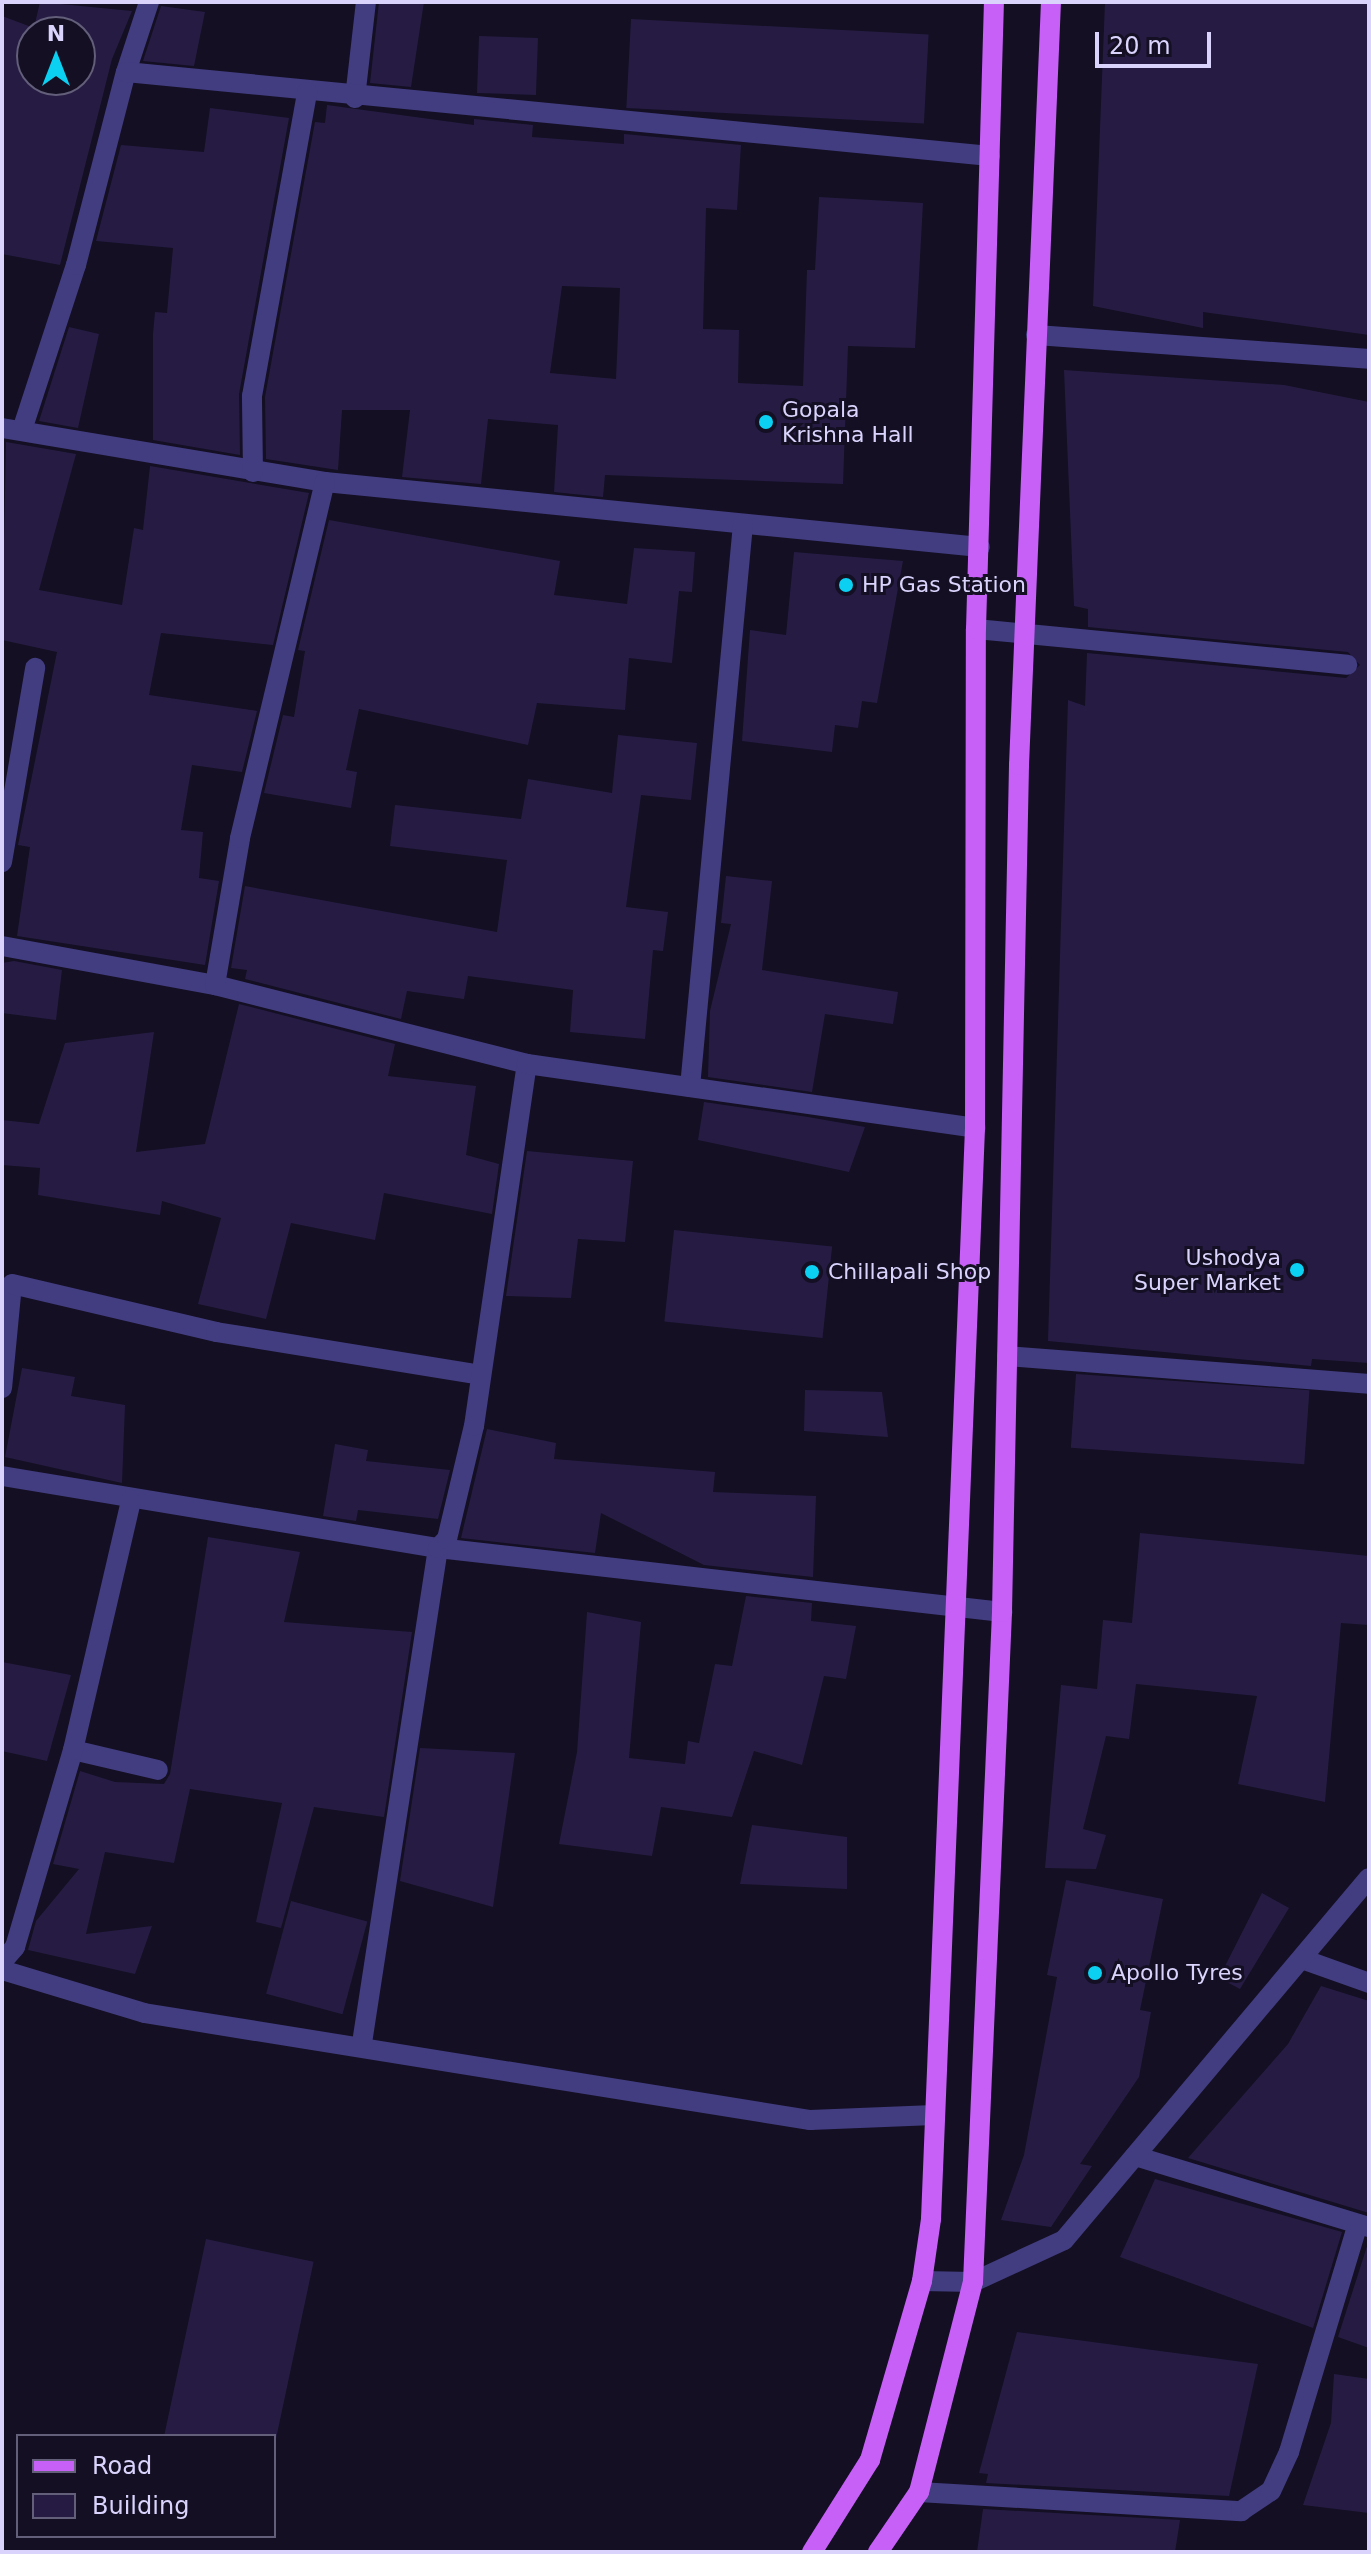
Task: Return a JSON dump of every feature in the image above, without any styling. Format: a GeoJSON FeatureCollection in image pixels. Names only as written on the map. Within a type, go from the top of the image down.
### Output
{"type":"FeatureCollection","features":[{"type":"Feature","properties":{"kind":"main road"},"geometry":{"type":"LineString","coordinates":[[812,2552],[870,2460],[922,2281],[934,2115],[960,1611],[975,1128],[976,629],[994,2]]}},
{"type":"Feature","properties":{"kind":"main road"},"geometry":{"type":"LineString","coordinates":[[878,2552],[919,2492],[973,2282],[1002,1612],[1025,630],[1051,2]]}},
{"type":"Feature","properties":{"kind":"street"},"geometry":{"type":"LineString","coordinates":[[149,2],[126,72],[76,265],[12,429],[325,482],[980,547]]}},
{"type":"Feature","properties":{"kind":"street"},"geometry":{"type":"LineString","coordinates":[[355,98],[366,2]]}},
{"type":"Feature","properties":{"kind":"street"},"geometry":{"type":"LineString","coordinates":[[126,72],[355,98],[990,156]]}},
{"type":"Feature","properties":{"kind":"street"},"geometry":{"type":"LineString","coordinates":[[253,472],[252,396],[307,92]]}},
{"type":"Feature","properties":{"kind":"street"},"geometry":{"type":"LineString","coordinates":[[1036,335],[1369,359]]}},
{"type":"Feature","properties":{"kind":"street"},"geometry":{"type":"LineString","coordinates":[[215,985],[240,838],[325,482]]}},
{"type":"Feature","properties":{"kind":"street"},"geometry":{"type":"LineString","coordinates":[[690,1087],[743,524]]}},
{"type":"Feature","properties":{"kind":"street"},"geometry":{"type":"LineString","coordinates":[[976,629],[1025,630],[1347,665]]}},
{"type":"Feature","properties":{"kind":"street"},"geometry":{"type":"LineString","coordinates":[[2,862],[35,668]]}},
{"type":"Feature","properties":{"kind":"street"},"geometry":{"type":"LineString","coordinates":[[2,946],[215,985],[527,1064],[975,1128]]}},
{"type":"Feature","properties":{"kind":"street"},"geometry":{"type":"LineString","coordinates":[[362,2043],[438,1548],[447,1539],[481,1375],[527,1064]]}},
{"type":"Feature","properties":{"kind":"street"},"geometry":{"type":"LineString","coordinates":[[2,1388],[7,1283],[216,1332],[481,1375]]}},
{"type":"Feature","properties":{"kind":"street"},"geometry":{"type":"LineString","coordinates":[[1007,1356],[1369,1384]]}},
{"type":"Feature","properties":{"kind":"street"},"geometry":{"type":"LineString","coordinates":[[2,1476],[131,1500],[438,1548],[960,1611],[1002,1612]]}},
{"type":"Feature","properties":{"kind":"street"},"geometry":{"type":"LineString","coordinates":[[2,1962],[15,1947],[73,1750],[131,1500]]}},
{"type":"Feature","properties":{"kind":"street"},"geometry":{"type":"LineString","coordinates":[[73,1750],[158,1770]]}},
{"type":"Feature","properties":{"kind":"street"},"geometry":{"type":"LineString","coordinates":[[922,2281],[973,2282],[1064,2240],[1369,1878]]}},
{"type":"Feature","properties":{"kind":"street"},"geometry":{"type":"LineString","coordinates":[[1302,1959],[1369,1983]]}},
{"type":"Feature","properties":{"kind":"street"},"geometry":{"type":"LineString","coordinates":[[2,1970],[144,2013],[362,2043],[810,2120],[934,2115]]}},
{"type":"Feature","properties":{"kind":"street"},"geometry":{"type":"LineString","coordinates":[[919,2492],[1241,2511],[1271,2491],[1289,2452],[1364,2226],[1135,2156]]}},
{"type":"Feature","properties":{"kind":"building"},"geometry":{"type":"Polygon","coordinates":[[[40,2],[132,11],[112,59],[60,265],[2,254],[2,16],[16,21],[16,96],[96,96],[96,16],[37,16],[40,2]]]}},
{"type":"Feature","properties":{"kind":"building"},"geometry":{"type":"Polygon","coordinates":[[[379,2],[424,2],[411,87],[370,83],[379,2]]]}},
{"type":"Feature","properties":{"kind":"building"},"geometry":{"type":"Polygon","coordinates":[[[1105,2],[1369,2],[1369,335],[1203,312],[1203,328],[1093,306],[1105,2]]]}},
{"type":"Feature","properties":{"kind":"building"},"geometry":{"type":"Polygon","coordinates":[[[161,6],[205,12],[194,66],[143,61],[161,6]]]}},
{"type":"Feature","properties":{"kind":"building"},"geometry":{"type":"Polygon","coordinates":[[[631,19],[929,35],[924,123],[626,108],[631,19]]]}},
{"type":"Feature","properties":{"kind":"building"},"geometry":{"type":"Polygon","coordinates":[[[479,36],[538,38],[536,95],[477,93],[479,36]]]}},
{"type":"Feature","properties":{"kind":"building"},"geometry":{"type":"Polygon","coordinates":[[[327,105],[474,125],[474,119],[533,125],[532,137],[624,144],[624,134],[741,145],[737,210],[706,208],[703,329],[739,330],[738,383],[803,386],[807,270],[815,270],[819,197],[923,203],[915,348],[848,346],[843,484],[605,475],[603,497],[554,492],[558,425],[488,419],[481,484],[402,477],[410,410],[342,410],[338,470],[266,459],[265,397],[315,122],[325,123],[327,105]],[[562,286],[550,373],[616,379],[620,288],[562,286]]]}},
{"type":"Feature","properties":{"kind":"building"},"geometry":{"type":"Polygon","coordinates":[[[210,108],[289,118],[239,394],[240,455],[153,440],[155,312],[167,313],[173,248],[96,241],[121,145],[204,152],[210,108]]]}},
{"type":"Feature","properties":{"kind":"building"},"geometry":{"type":"Polygon","coordinates":[[[69,327],[99,334],[78,428],[39,421],[69,327]]]}},
{"type":"Feature","properties":{"kind":"building"},"geometry":{"type":"Polygon","coordinates":[[[1064,370],[1284,385],[1369,402],[1369,1363],[1312,1359],[1311,1366],[1048,1341],[1068,700],[1085,706],[1087,653],[1346,678],[1360,665],[1348,652],[1088,627],[1088,609],[1074,606],[1064,370]]]}},
{"type":"Feature","properties":{"kind":"building"},"geometry":{"type":"Polygon","coordinates":[[[6,442],[76,454],[39,590],[122,605],[134,528],[143,530],[150,466],[309,493],[273,645],[161,633],[149,695],[257,711],[242,772],[192,765],[181,830],[203,832],[199,878],[219,881],[205,965],[17,936],[30,847],[18,845],[57,652],[2,640],[6,442]]]}},
{"type":"Feature","properties":{"kind":"building"},"geometry":{"type":"Polygon","coordinates":[[[329,520],[560,561],[554,595],[627,604],[634,548],[695,552],[692,592],[679,591],[672,663],[629,658],[625,710],[537,703],[528,745],[359,709],[346,770],[357,772],[351,808],[264,793],[283,715],[294,717],[305,651],[298,650],[329,520]]]}},
{"type":"Feature","properties":{"kind":"building"},"geometry":{"type":"Polygon","coordinates":[[[794,552],[903,561],[877,703],[862,701],[858,728],[835,725],[832,752],[742,741],[750,630],[786,635],[794,552]]]}},
{"type":"Feature","properties":{"kind":"building"},"geometry":{"type":"Polygon","coordinates":[[[618,735],[697,743],[691,800],[641,795],[626,907],[668,912],[663,951],[653,950],[645,1039],[570,1032],[573,990],[468,976],[464,999],[407,991],[401,1019],[245,979],[247,970],[231,968],[245,886],[497,932],[507,860],[390,846],[395,805],[521,819],[528,779],[612,793],[618,735]]]}},
{"type":"Feature","properties":{"kind":"building"},"geometry":{"type":"Polygon","coordinates":[[[726,876],[772,881],[762,970],[898,992],[893,1024],[825,1014],[812,1092],[708,1077],[710,1011],[731,924],[721,923],[726,876]]]}},
{"type":"Feature","properties":{"kind":"building"},"geometry":{"type":"Polygon","coordinates":[[[14,961],[62,970],[56,1020],[2,1013],[2,963],[14,961]]]}},
{"type":"Feature","properties":{"kind":"building"},"geometry":{"type":"Polygon","coordinates":[[[239,1004],[395,1044],[388,1076],[476,1086],[466,1155],[499,1164],[492,1214],[384,1193],[375,1240],[291,1223],[266,1319],[198,1304],[221,1218],[162,1201],[160,1215],[38,1195],[40,1168],[2,1165],[2,1120],[39,1124],[65,1043],[154,1032],[136,1152],[205,1144],[239,1004]]]}},
{"type":"Feature","properties":{"kind":"building"},"geometry":{"type":"Polygon","coordinates":[[[704,1102],[865,1127],[849,1172],[698,1140],[704,1102]]]}},
{"type":"Feature","properties":{"kind":"building"},"geometry":{"type":"Polygon","coordinates":[[[527,1151],[633,1161],[625,1242],[578,1239],[571,1298],[506,1296],[527,1151]]]}},
{"type":"Feature","properties":{"kind":"building"},"geometry":{"type":"Polygon","coordinates":[[[674,1230],[832,1247],[823,1338],[664,1321],[674,1230]]]}},
{"type":"Feature","properties":{"kind":"building"},"geometry":{"type":"Polygon","coordinates":[[[22,1368],[75,1377],[71,1396],[125,1405],[122,1483],[5,1457],[22,1368]]]}},
{"type":"Feature","properties":{"kind":"building"},"geometry":{"type":"Polygon","coordinates":[[[1076,1374],[1309,1390],[1304,1464],[1071,1448],[1076,1374]]]}},
{"type":"Feature","properties":{"kind":"building"},"geometry":{"type":"Polygon","coordinates":[[[805,1390],[882,1392],[888,1437],[804,1431],[805,1390]]]}},
{"type":"Feature","properties":{"kind":"building"},"geometry":{"type":"Polygon","coordinates":[[[487,1429],[556,1443],[554,1459],[715,1472],[713,1492],[816,1496],[813,1577],[704,1565],[601,1513],[595,1553],[461,1538],[487,1429]]]}},
{"type":"Feature","properties":{"kind":"building"},"geometry":{"type":"Polygon","coordinates":[[[335,1444],[368,1450],[366,1461],[450,1470],[438,1519],[358,1510],[356,1521],[323,1516],[335,1444]]]}},
{"type":"Feature","properties":{"kind":"building"},"geometry":{"type":"Polygon","coordinates":[[[1140,1533],[1369,1556],[1369,1625],[1341,1623],[1325,1802],[1238,1784],[1257,1696],[1136,1684],[1129,1739],[1106,1736],[1083,1829],[1106,1835],[1096,1869],[1045,1868],[1061,1685],[1097,1689],[1103,1620],[1132,1623],[1140,1533]]]}},
{"type":"Feature","properties":{"kind":"building"},"geometry":{"type":"Polygon","coordinates":[[[208,1537],[300,1552],[284,1622],[412,1632],[384,1817],[314,1807],[281,1928],[256,1922],[282,1803],[190,1789],[174,1863],[105,1852],[86,1934],[152,1926],[135,1974],[28,1950],[36,1921],[79,1869],[53,1864],[80,1771],[115,1782],[164,1784],[170,1774],[208,1537]]]}},
{"type":"Feature","properties":{"kind":"building"},"geometry":{"type":"Polygon","coordinates":[[[746,1596],[812,1603],[811,1621],[856,1626],[846,1679],[824,1676],[802,1765],[754,1751],[732,1817],[661,1807],[652,1856],[559,1844],[577,1752],[587,1612],[641,1622],[629,1758],[685,1764],[688,1741],[699,1743],[715,1664],[732,1666],[746,1596]]]}},
{"type":"Feature","properties":{"kind":"building"},"geometry":{"type":"Polygon","coordinates":[[[2,1662],[71,1675],[47,1761],[2,1751],[2,1662]]]}},
{"type":"Feature","properties":{"kind":"building"},"geometry":{"type":"Polygon","coordinates":[[[420,1748],[515,1753],[493,1907],[400,1881],[420,1748]]]}},
{"type":"Feature","properties":{"kind":"building"},"geometry":{"type":"Polygon","coordinates":[[[752,1825],[847,1837],[847,1889],[740,1884],[752,1825]]]}},
{"type":"Feature","properties":{"kind":"building"},"geometry":{"type":"Polygon","coordinates":[[[1066,1880],[1163,1899],[1140,2010],[1151,2012],[1139,2077],[1080,2164],[1092,2166],[1051,2227],[1001,2220],[1024,2155],[1057,1977],[1047,1975],[1066,1880]]]}},
{"type":"Feature","properties":{"kind":"building"},"geometry":{"type":"Polygon","coordinates":[[[1262,1893],[1289,1908],[1240,1989],[1219,1978],[1262,1893]]]}},
{"type":"Feature","properties":{"kind":"building"},"geometry":{"type":"Polygon","coordinates":[[[291,1901],[367,1921],[342,2014],[266,1994],[291,1901]]]}},
{"type":"Feature","properties":{"kind":"building"},"geometry":{"type":"Polygon","coordinates":[[[1321,1986],[1369,2001],[1369,2213],[1188,2158],[1288,2044],[1321,1986]]]}},
{"type":"Feature","properties":{"kind":"building"},"geometry":{"type":"Polygon","coordinates":[[[1155,2179],[1342,2232],[1313,2328],[1120,2257],[1155,2179]]]}},
{"type":"Feature","properties":{"kind":"building"},"geometry":{"type":"Polygon","coordinates":[[[206,2239],[314,2262],[276,2439],[276,2434],[165,2434],[206,2239]]]}},
{"type":"Feature","properties":{"kind":"building"},"geometry":{"type":"Polygon","coordinates":[[[1369,2240],[1369,2348],[1338,2337],[1369,2240]]]}},
{"type":"Feature","properties":{"kind":"building"},"geometry":{"type":"Polygon","coordinates":[[[1017,2332],[1258,2364],[1229,2496],[986,2483],[988,2474],[979,2473],[1017,2332]]]}},
{"type":"Feature","properties":{"kind":"building"},"geometry":{"type":"Polygon","coordinates":[[[1334,2374],[1369,2379],[1369,2513],[1303,2505],[1331,2423],[1334,2374]]]}},
{"type":"Feature","properties":{"kind":"building"},"geometry":{"type":"Polygon","coordinates":[[[983,2509],[1180,2520],[1175,2552],[977,2552],[983,2509]]]}},
{"type":"Feature","properties":{"kind":"place","name":"Gopala Krishna Hall"},"geometry":{"type":"Point","coordinates":[766,422]}},
{"type":"Feature","properties":{"kind":"place","name":"HP Gas Station"},"geometry":{"type":"Point","coordinates":[846,585]}},
{"type":"Feature","properties":{"kind":"place","name":"Ushodya Super Market"},"geometry":{"type":"Point","coordinates":[1297,1270]}},
{"type":"Feature","properties":{"kind":"place","name":"Chillapali Shop"},"geometry":{"type":"Point","coordinates":[812,1272]}},
{"type":"Feature","properties":{"kind":"place","name":"Apollo Tyres"},"geometry":{"type":"Point","coordinates":[1095,1973]}}]}
